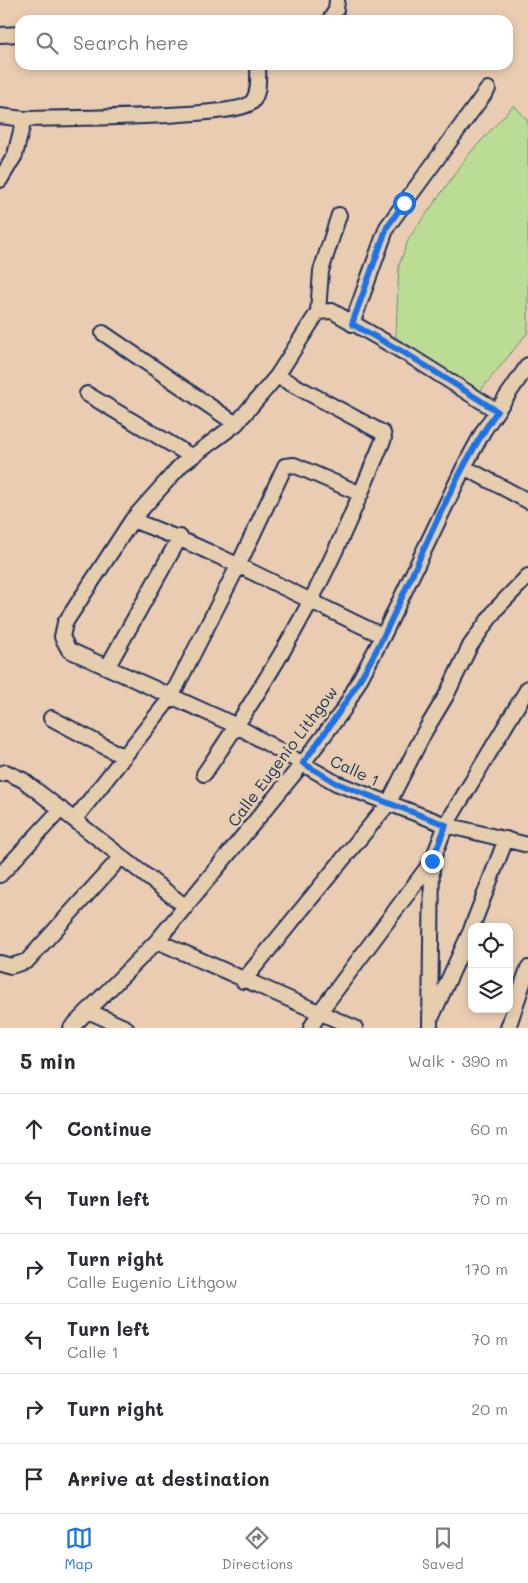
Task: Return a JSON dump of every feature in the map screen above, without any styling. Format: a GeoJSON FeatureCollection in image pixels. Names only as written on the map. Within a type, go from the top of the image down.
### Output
{"type":"FeatureCollection","features":[{"type":"Feature","properties":{"kind":"street"},"geometry":{"type":"LineString","coordinates":[[333,15],[336,10],[337,0]]}},
{"type":"Feature","properties":{"kind":"street"},"geometry":{"type":"LineString","coordinates":[[0,35],[15,34]]}},
{"type":"Feature","properties":{"kind":"street"},"geometry":{"type":"LineString","coordinates":[[0,116],[24,119],[206,112],[242,108],[252,102],[256,92],[258,70]]}},
{"type":"Feature","properties":{"kind":"street"},"geometry":{"type":"LineString","coordinates":[[352,324],[387,227],[488,90]]}},
{"type":"Feature","properties":{"kind":"street"},"geometry":{"type":"LineString","coordinates":[[0,180],[15,155],[24,119]]}},
{"type":"Feature","properties":{"kind":"street"},"geometry":{"type":"LineString","coordinates":[[339,215],[321,271],[318,312],[277,376],[236,424],[192,456],[132,520],[180,537],[240,564],[310,602],[384,636]]}},
{"type":"Feature","properties":{"kind":"street"},"geometry":{"type":"LineString","coordinates":[[318,312],[332,311],[410,356],[497,411]]}},
{"type":"Feature","properties":{"kind":"street"},"geometry":{"type":"LineString","coordinates":[[103,333],[236,424]]}},
{"type":"Feature","properties":{"kind":"street","name":"Calle Eugenio Lithgow"},"geometry":{"type":"LineString","coordinates":[[71,1028],[156,941],[186,907],[303,763],[344,709],[384,636],[464,467],[497,411],[528,365]]}},
{"type":"Feature","properties":{"kind":"street"},"geometry":{"type":"LineString","coordinates":[[204,774],[237,726],[310,602],[361,494],[384,438],[384,433],[277,376]]}},
{"type":"Feature","properties":{"kind":"street"},"geometry":{"type":"LineString","coordinates":[[88,394],[192,456]]}},
{"type":"Feature","properties":{"kind":"street"},"geometry":{"type":"LineString","coordinates":[[75,819],[171,696],[240,564],[285,466],[294,465],[361,494]]}},
{"type":"Feature","properties":{"kind":"street"},"geometry":{"type":"LineString","coordinates":[[464,467],[528,501]]}},
{"type":"Feature","properties":{"kind":"street","name":"Calle 1"},"geometry":{"type":"LineString","coordinates":[[132,520],[62,630],[62,637],[69,650],[237,726],[336,783],[446,825],[528,845]]}},
{"type":"Feature","properties":{"kind":"street"},"geometry":{"type":"LineString","coordinates":[[108,666],[180,537]]}},
{"type":"Feature","properties":{"kind":"street"},"geometry":{"type":"LineString","coordinates":[[243,981],[388,804],[425,731],[446,696],[470,646],[496,608],[528,576]]}},
{"type":"Feature","properties":{"kind":"street"},"geometry":{"type":"LineString","coordinates":[[311,1028],[319,1013],[432,861],[446,825],[528,688]]}},
{"type":"Feature","properties":{"kind":"street"},"geometry":{"type":"LineString","coordinates":[[51,718],[124,757]]}},
{"type":"Feature","properties":{"kind":"street"},"geometry":{"type":"LineString","coordinates":[[0,774],[6,772],[23,780],[186,907]]}},
{"type":"Feature","properties":{"kind":"street"},"geometry":{"type":"LineString","coordinates":[[0,875],[60,809]]}},
{"type":"Feature","properties":{"kind":"street"},"geometry":{"type":"LineString","coordinates":[[474,923],[506,839]]}},
{"type":"Feature","properties":{"kind":"street"},"geometry":{"type":"LineString","coordinates":[[0,963],[11,966],[27,961],[121,857]]}},
{"type":"Feature","properties":{"kind":"street"},"geometry":{"type":"LineString","coordinates":[[430,1024],[432,861]]}},
{"type":"Feature","properties":{"kind":"street"},"geometry":{"type":"LineString","coordinates":[[430,1024],[468,936]]}},
{"type":"Feature","properties":{"kind":"street"},"geometry":{"type":"LineString","coordinates":[[156,941],[243,981],[355,1028]]}},
{"type":"Feature","properties":{"kind":"street"},"geometry":{"type":"LineString","coordinates":[[508,1028],[528,968]]}},
{"type":"Feature","properties":{"kind":"street"},"geometry":{"type":"LineString","coordinates":[[88,1011],[126,1028]]}},
{"type":"Feature","properties":{"kind":"green space"},"geometry":{"type":"Polygon","coordinates":[[[514,105],[528,121],[528,332],[473,400],[395,355],[399,265],[409,238],[470,153],[514,105]]]}},
{"type":"Feature","properties":{"kind":"route"},"geometry":{"type":"LineString","coordinates":[[404,203],[387,227],[352,324],[410,356],[497,411],[484,430],[464,467],[384,636],[344,709],[303,763],[336,783],[446,825],[432,861]]}}]}
